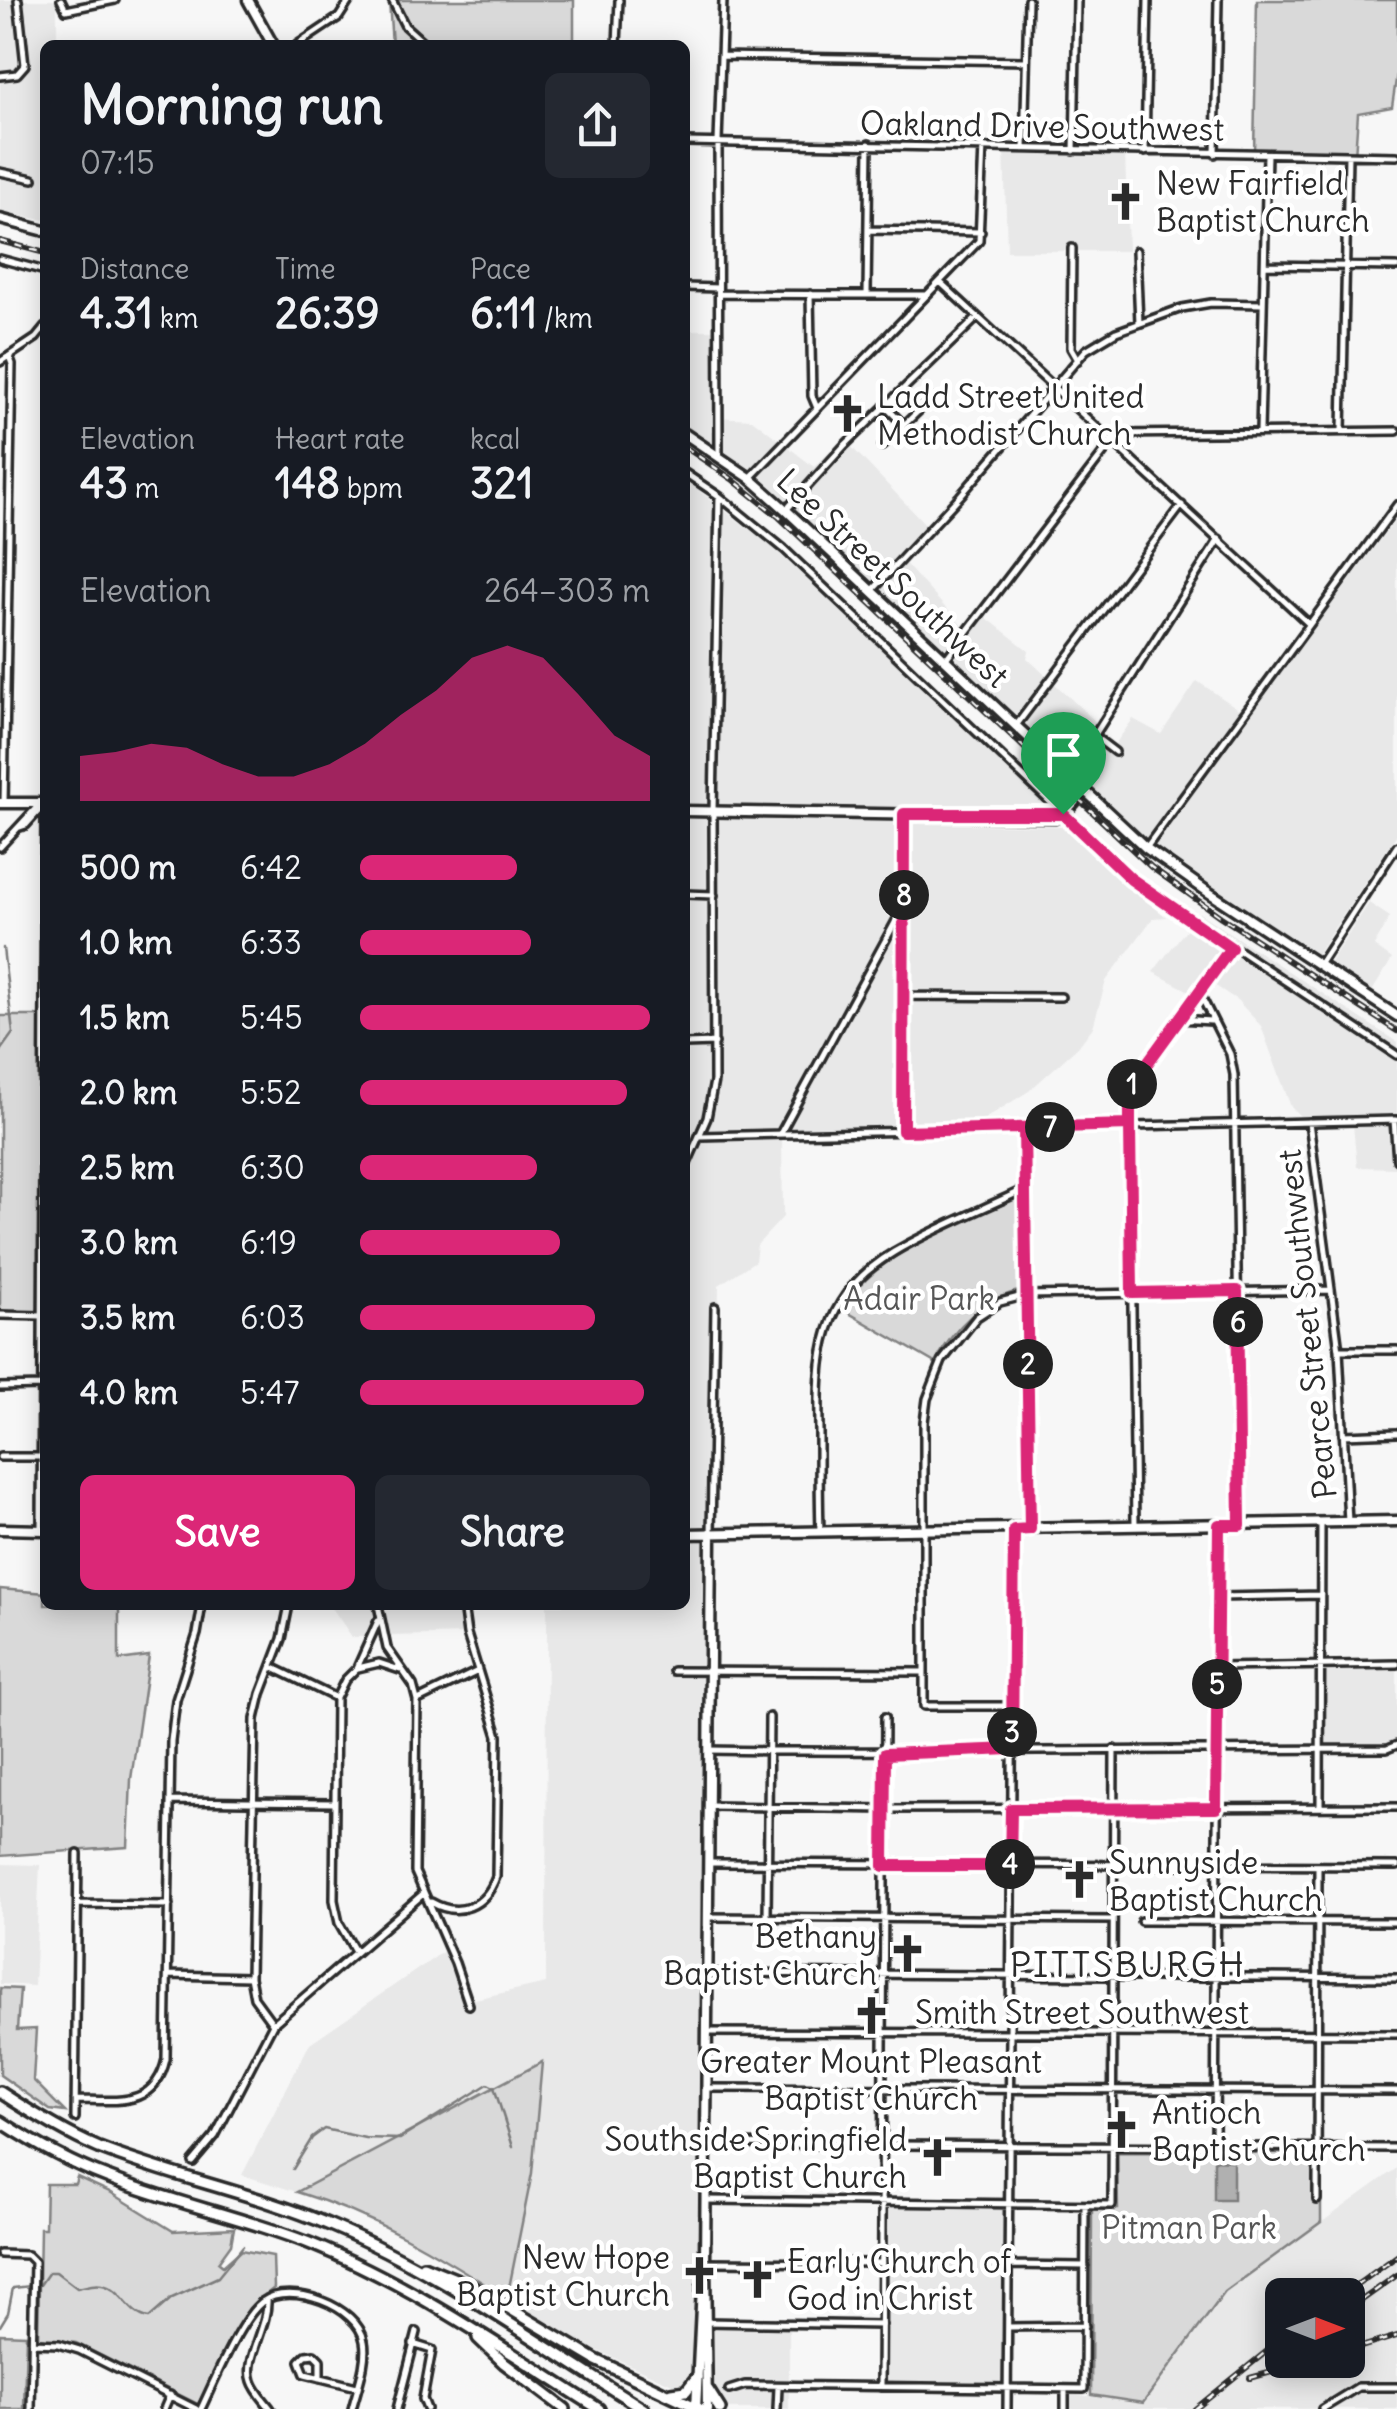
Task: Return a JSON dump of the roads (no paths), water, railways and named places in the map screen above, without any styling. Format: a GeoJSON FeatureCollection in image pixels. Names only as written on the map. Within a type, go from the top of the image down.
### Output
{"type":"FeatureCollection","features":[{"type":"Feature","properties":{"kind":"highway"},"geometry":{"type":"LineString","coordinates":[[0,2092],[90,2144],[291,2210],[457,2279],[596,2360],[700,2408]]}},
{"type":"Feature","properties":{"kind":"highway"},"geometry":{"type":"LineString","coordinates":[[0,2120],[64,2158],[104,2176],[313,2244],[398,2285],[599,2409]]}},
{"type":"Feature","properties":{"kind":"highway"},"geometry":{"type":"LineString","coordinates":[[392,2254],[644,2409]]}},
{"type":"Feature","properties":{"kind":"highway"},"geometry":{"type":"LineString","coordinates":[[477,2334],[504,2363],[565,2409]]}},
{"type":"Feature","properties":{"kind":"highway"},"geometry":{"type":"LineString","coordinates":[[669,2393],[686,2391],[697,2377]]}},
{"type":"Feature","properties":{"kind":"highway"},"geometry":{"type":"LineString","coordinates":[[708,2390],[720,2409]]}},
{"type":"Feature","properties":{"kind":"main road"},"geometry":{"type":"LineString","coordinates":[[248,0],[270,40]]}},
{"type":"Feature","properties":{"kind":"main road"},"geometry":{"type":"LineString","coordinates":[[0,219],[40,230]]}},
{"type":"Feature","properties":{"kind":"main road","name":"Lee Street Southwest"},"geometry":{"type":"LineString","coordinates":[[690,437],[750,478],[786,510],[1146,848],[1397,1016]]}},
{"type":"Feature","properties":{"kind":"main road"},"geometry":{"type":"LineString","coordinates":[[690,810],[1063,814],[1084,792]]}},
{"type":"Feature","properties":{"kind":"main road"},"geometry":{"type":"LineString","coordinates":[[2,802],[40,802]]}},
{"type":"Feature","properties":{"kind":"main road"},"geometry":{"type":"LineString","coordinates":[[16,802],[28,818]]}},
{"type":"Feature","properties":{"kind":"main road"},"geometry":{"type":"LineString","coordinates":[[690,1534],[1397,1521]]}},
{"type":"Feature","properties":{"kind":"main road"},"geometry":{"type":"LineString","coordinates":[[0,1529],[40,1530]]}},
{"type":"Feature","properties":{"kind":"main road"},"geometry":{"type":"LineString","coordinates":[[700,2408],[697,2377],[705,2262],[711,1534]]}},
{"type":"Feature","properties":{"kind":"main road"},"geometry":{"type":"LineString","coordinates":[[700,2408],[708,2390],[703,2322]]}},
{"type":"Feature","properties":{"kind":"street"},"geometry":{"type":"LineString","coordinates":[[0,76],[22,70],[26,61],[18,0]]}},
{"type":"Feature","properties":{"kind":"street"},"geometry":{"type":"LineString","coordinates":[[62,3],[66,10],[116,0]]}},
{"type":"Feature","properties":{"kind":"street"},"geometry":{"type":"LineString","coordinates":[[304,40],[340,17],[350,0]]}},
{"type":"Feature","properties":{"kind":"street"},"geometry":{"type":"LineString","coordinates":[[392,0],[405,26],[420,40]]}},
{"type":"Feature","properties":{"kind":"street"},"geometry":{"type":"LineString","coordinates":[[618,40],[619,0]]}},
{"type":"Feature","properties":{"kind":"street"},"geometry":{"type":"LineString","coordinates":[[719,456],[718,142],[723,0]]}},
{"type":"Feature","properties":{"kind":"street"},"geometry":{"type":"LineString","coordinates":[[1024,149],[1028,0]]}},
{"type":"Feature","properties":{"kind":"street"},"geometry":{"type":"LineString","coordinates":[[1074,151],[1077,0]]}},
{"type":"Feature","properties":{"kind":"street"},"geometry":{"type":"LineString","coordinates":[[1146,152],[1148,0]]}},
{"type":"Feature","properties":{"kind":"street"},"geometry":{"type":"LineString","coordinates":[[1215,154],[1218,0]]}},
{"type":"Feature","properties":{"kind":"street"},"geometry":{"type":"LineString","coordinates":[[721,56],[1026,61]]}},
{"type":"Feature","properties":{"kind":"street","name":"Oakland Drive Southwest"},"geometry":{"type":"LineString","coordinates":[[690,142],[1397,156]]}},
{"type":"Feature","properties":{"kind":"street"},"geometry":{"type":"LineString","coordinates":[[867,294],[869,144]]}},
{"type":"Feature","properties":{"kind":"street"},"geometry":{"type":"LineString","coordinates":[[750,478],[979,242],[983,146]]}},
{"type":"Feature","properties":{"kind":"street"},"geometry":{"type":"LineString","coordinates":[[1260,431],[1267,154]]}},
{"type":"Feature","properties":{"kind":"street"},"geometry":{"type":"LineString","coordinates":[[1342,431],[1348,156]]}},
{"type":"Feature","properties":{"kind":"street"},"geometry":{"type":"LineString","coordinates":[[0,172],[32,178]]}},
{"type":"Feature","properties":{"kind":"street"},"geometry":{"type":"LineString","coordinates":[[868,230],[982,232]]}},
{"type":"Feature","properties":{"kind":"street"},"geometry":{"type":"LineString","coordinates":[[1072,248],[1071,348],[1078,360]]}},
{"type":"Feature","properties":{"kind":"street"},"geometry":{"type":"LineString","coordinates":[[1136,251],[1139,324]]}},
{"type":"Feature","properties":{"kind":"street"},"geometry":{"type":"LineString","coordinates":[[0,259],[40,270]]}},
{"type":"Feature","properties":{"kind":"street"},"geometry":{"type":"LineString","coordinates":[[1264,265],[1397,267]]}},
{"type":"Feature","properties":{"kind":"street"},"geometry":{"type":"LineString","coordinates":[[940,282],[1309,624]]}},
{"type":"Feature","properties":{"kind":"street"},"geometry":{"type":"LineString","coordinates":[[690,288],[927,296]]}},
{"type":"Feature","properties":{"kind":"street"},"geometry":{"type":"LineString","coordinates":[[810,294],[812,396],[817,408]]}},
{"type":"Feature","properties":{"kind":"street"},"geometry":{"type":"LineString","coordinates":[[872,591],[1096,343],[1197,304],[1263,304]]}},
{"type":"Feature","properties":{"kind":"street"},"geometry":{"type":"LineString","coordinates":[[786,510],[885,406],[978,317]]}},
{"type":"Feature","properties":{"kind":"street"},"geometry":{"type":"LineString","coordinates":[[0,362],[40,333]]}},
{"type":"Feature","properties":{"kind":"street"},"geometry":{"type":"LineString","coordinates":[[2,802],[12,364],[9,356]]}},
{"type":"Feature","properties":{"kind":"street"},"geometry":{"type":"LineString","coordinates":[[882,446],[931,399]]}},
{"type":"Feature","properties":{"kind":"street"},"geometry":{"type":"LineString","coordinates":[[885,406],[904,425]]}},
{"type":"Feature","properties":{"kind":"street"},"geometry":{"type":"LineString","coordinates":[[945,660],[1122,433],[1397,431]]}},
{"type":"Feature","properties":{"kind":"street"},"geometry":{"type":"LineString","coordinates":[[0,474],[10,473]]}},
{"type":"Feature","properties":{"kind":"street"},"geometry":{"type":"LineString","coordinates":[[690,476],[719,496],[826,587],[1131,879],[1397,1055]]}},
{"type":"Feature","properties":{"kind":"street"},"geometry":{"type":"LineString","coordinates":[[690,1157],[712,1095],[715,1044],[713,811],[719,496]]}},
{"type":"Feature","properties":{"kind":"street"},"geometry":{"type":"LineString","coordinates":[[1016,727],[1182,504]]}},
{"type":"Feature","properties":{"kind":"street"},"geometry":{"type":"LineString","coordinates":[[1146,848],[1397,505]]}},
{"type":"Feature","properties":{"kind":"street"},"geometry":{"type":"LineString","coordinates":[[1068,777],[1220,538]]}},
{"type":"Feature","properties":{"kind":"street"},"geometry":{"type":"LineString","coordinates":[[1094,736],[1115,752]]}},
{"type":"Feature","properties":{"kind":"street"},"geometry":{"type":"LineString","coordinates":[[0,846],[40,807]]}},
{"type":"Feature","properties":{"kind":"street"},"geometry":{"type":"LineString","coordinates":[[903,1131],[904,814]]}},
{"type":"Feature","properties":{"kind":"street"},"geometry":{"type":"LineString","coordinates":[[28,818],[40,823]]}},
{"type":"Feature","properties":{"kind":"street"},"geometry":{"type":"LineString","coordinates":[[1320,965],[1396,847]]}},
{"type":"Feature","properties":{"kind":"street"},"geometry":{"type":"LineString","coordinates":[[690,894],[714,895]]}},
{"type":"Feature","properties":{"kind":"street"},"geometry":{"type":"LineString","coordinates":[[780,1134],[904,905]]}},
{"type":"Feature","properties":{"kind":"street"},"geometry":{"type":"LineString","coordinates":[[1135,1527],[1130,1087],[1231,948]]}},
{"type":"Feature","properties":{"kind":"street"},"geometry":{"type":"LineString","coordinates":[[1199,992],[1233,1066],[1240,1525]]}},
{"type":"Feature","properties":{"kind":"street"},"geometry":{"type":"LineString","coordinates":[[904,996],[1061,998]]}},
{"type":"Feature","properties":{"kind":"street"},"geometry":{"type":"LineString","coordinates":[[1179,1019],[1213,1021]]}},
{"type":"Feature","properties":{"kind":"street"},"geometry":{"type":"LineString","coordinates":[[690,1044],[715,1044]]}},
{"type":"Feature","properties":{"kind":"street"},"geometry":{"type":"LineString","coordinates":[[700,1136],[1396,1120],[1397,1160]]}},
{"type":"Feature","properties":{"kind":"street","name":"Pearce Street Southwest"},"geometry":{"type":"LineString","coordinates":[[1309,1121],[1339,1350],[1348,1522]]}},
{"type":"Feature","properties":{"kind":"street"},"geometry":{"type":"LineString","coordinates":[[1024,1128],[1030,1529]]}},
{"type":"Feature","properties":{"kind":"street"},"geometry":{"type":"LineString","coordinates":[[820,1532],[818,1369],[824,1337],[838,1307],[862,1277],[892,1253],[1026,1189]]}},
{"type":"Feature","properties":{"kind":"street"},"geometry":{"type":"LineString","coordinates":[[1012,1706],[924,1706],[924,1422],[935,1375],[954,1344],[976,1317],[1000,1302],[1027,1296],[1331,1290]]}},
{"type":"Feature","properties":{"kind":"street"},"geometry":{"type":"LineString","coordinates":[[711,1534],[714,1307]]}},
{"type":"Feature","properties":{"kind":"street"},"geometry":{"type":"LineString","coordinates":[[0,1316],[40,1316]]}},
{"type":"Feature","properties":{"kind":"street"},"geometry":{"type":"LineString","coordinates":[[1339,1350],[1397,1350]]}},
{"type":"Feature","properties":{"kind":"street"},"geometry":{"type":"LineString","coordinates":[[0,1387],[40,1386]]}},
{"type":"Feature","properties":{"kind":"street"},"geometry":{"type":"LineString","coordinates":[[1344,1435],[1397,1433]]}},
{"type":"Feature","properties":{"kind":"street"},"geometry":{"type":"LineString","coordinates":[[0,1458],[40,1456]]}},
{"type":"Feature","properties":{"kind":"street"},"geometry":{"type":"LineString","coordinates":[[1320,1808],[1321,1523]]}},
{"type":"Feature","properties":{"kind":"street"},"geometry":{"type":"LineString","coordinates":[[1214,2148],[1219,1525]]}},
{"type":"Feature","properties":{"kind":"street"},"geometry":{"type":"LineString","coordinates":[[1007,2409],[1014,1530]]}},
{"type":"Feature","properties":{"kind":"street"},"geometry":{"type":"LineString","coordinates":[[1218,1597],[1320,1595]]}},
{"type":"Feature","properties":{"kind":"street"},"geometry":{"type":"LineString","coordinates":[[75,2100],[130,2100],[146,2094],[158,2082],[166,2060],[175,1706],[201,1610]]}},
{"type":"Feature","properties":{"kind":"street"},"geometry":{"type":"LineString","coordinates":[[274,2024],[254,1998],[250,1977],[252,1802],[256,1720],[288,1610]]}},
{"type":"Feature","properties":{"kind":"street"},"geometry":{"type":"LineString","coordinates":[[378,1610],[387,1648],[413,1685],[418,1700],[415,1872],[469,2005]]}},
{"type":"Feature","properties":{"kind":"street"},"geometry":{"type":"LineString","coordinates":[[426,1897],[449,1910],[468,1909],[486,1896],[496,1877],[498,1736],[464,1610]]}},
{"type":"Feature","properties":{"kind":"street"},"geometry":{"type":"LineString","coordinates":[[355,1951],[339,1923],[334,1900],[336,1698],[344,1680],[358,1668],[379,1619]]}},
{"type":"Feature","properties":{"kind":"street"},"geometry":{"type":"LineString","coordinates":[[358,1668],[379,1663],[403,1672]]}},
{"type":"Feature","properties":{"kind":"street"},"geometry":{"type":"LineString","coordinates":[[1218,1667],[1397,1664]]}},
{"type":"Feature","properties":{"kind":"street"},"geometry":{"type":"LineString","coordinates":[[272,1668],[336,1698]]}},
{"type":"Feature","properties":{"kind":"street"},"geometry":{"type":"LineString","coordinates":[[418,1700],[478,1671]]}},
{"type":"Feature","properties":{"kind":"street"},"geometry":{"type":"LineString","coordinates":[[673,1671],[924,1672]]}},
{"type":"Feature","properties":{"kind":"street"},"geometry":{"type":"LineString","coordinates":[[767,1918],[769,1717]]}},
{"type":"Feature","properties":{"kind":"street"},"geometry":{"type":"LineString","coordinates":[[882,2387],[885,1717]]}},
{"type":"Feature","properties":{"kind":"street"},"geometry":{"type":"LineString","coordinates":[[709,1750],[885,1754],[1012,1749],[1397,1746]]}},
{"type":"Feature","properties":{"kind":"street"},"geometry":{"type":"LineString","coordinates":[[706,2200],[1112,2205],[1114,1749]]}},
{"type":"Feature","properties":{"kind":"street"},"geometry":{"type":"LineString","coordinates":[[170,1801],[334,1803]]}},
{"type":"Feature","properties":{"kind":"street"},"geometry":{"type":"LineString","coordinates":[[709,1806],[1397,1807]]}},
{"type":"Feature","properties":{"kind":"street"},"geometry":{"type":"LineString","coordinates":[[75,2118],[78,1854]]}},
{"type":"Feature","properties":{"kind":"street"},"geometry":{"type":"LineString","coordinates":[[708,1862],[1397,1866]]}},
{"type":"Feature","properties":{"kind":"street"},"geometry":{"type":"LineString","coordinates":[[1317,2200],[1318,1866]]}},
{"type":"Feature","properties":{"kind":"street"},"geometry":{"type":"LineString","coordinates":[[193,2162],[215,2136],[274,2024],[355,1951],[426,1897]]}},
{"type":"Feature","properties":{"kind":"street"},"geometry":{"type":"LineString","coordinates":[[78,1904],[169,1906]]}},
{"type":"Feature","properties":{"kind":"street"},"geometry":{"type":"LineString","coordinates":[[708,1918],[1112,1920]]}},
{"type":"Feature","properties":{"kind":"street"},"geometry":{"type":"LineString","coordinates":[[1141,1921],[1397,1922]]}},
{"type":"Feature","properties":{"kind":"street"},"geometry":{"type":"LineString","coordinates":[[708,1973],[1397,1978]]}},
{"type":"Feature","properties":{"kind":"street"},"geometry":{"type":"LineString","coordinates":[[168,1975],[250,1977]]}},
{"type":"Feature","properties":{"kind":"street","name":"Smith Street Southwest"},"geometry":{"type":"LineString","coordinates":[[707,2032],[1397,2034]]}},
{"type":"Feature","properties":{"kind":"street"},"geometry":{"type":"LineString","coordinates":[[707,2088],[1397,2092]]}},
{"type":"Feature","properties":{"kind":"street"},"geometry":{"type":"LineString","coordinates":[[706,2144],[1397,2148]]}},
{"type":"Feature","properties":{"kind":"street"},"geometry":{"type":"LineString","coordinates":[[729,2390],[736,2386],[1084,2389],[1085,2205]]}},
{"type":"Feature","properties":{"kind":"street"},"geometry":{"type":"LineString","coordinates":[[0,2254],[27,2254],[34,2262],[32,2409]]}},
{"type":"Feature","properties":{"kind":"street"},"geometry":{"type":"LineString","coordinates":[[705,2262],[882,2263]]}},
{"type":"Feature","properties":{"kind":"street"},"geometry":{"type":"LineString","coordinates":[[1008,2266],[1086,2266]]}},
{"type":"Feature","properties":{"kind":"street"},"geometry":{"type":"LineString","coordinates":[[33,2343],[79,2350],[198,2409],[249,2315],[266,2299],[288,2292],[306,2295],[356,2324],[362,2332],[365,2350],[352,2409]]}},
{"type":"Feature","properties":{"kind":"street"},"geometry":{"type":"LineString","coordinates":[[266,2299],[266,2320],[250,2369],[252,2384],[271,2409]]}},
{"type":"Feature","properties":{"kind":"street"},"geometry":{"type":"LineString","coordinates":[[703,2322],[882,2325]]}},
{"type":"Feature","properties":{"kind":"street"},"geometry":{"type":"LineString","coordinates":[[1008,2326],[1085,2326]]}},
{"type":"Feature","properties":{"kind":"street"},"geometry":{"type":"LineString","coordinates":[[397,2409],[417,2332]]}},
{"type":"Feature","properties":{"kind":"street"},"geometry":{"type":"LineString","coordinates":[[414,2344],[432,2350],[423,2399],[427,2409]]}},
{"type":"Feature","properties":{"kind":"street"},"geometry":{"type":"LineString","coordinates":[[320,2378],[320,2360],[314,2354],[306,2354],[300,2361],[302,2372],[320,2378],[357,2387]]}},
{"type":"Feature","properties":{"kind":"street"},"geometry":{"type":"LineString","coordinates":[[777,2409],[778,2386]]}},
{"type":"Feature","properties":{"kind":"street"},"geometry":{"type":"LineString","coordinates":[[1322,2409],[1358,2387],[1397,2387]]}},
{"type":"Feature","properties":{"kind":"street"},"geometry":{"type":"LineString","coordinates":[[1065,2389],[1065,2409]]}},
{"type":"Feature","properties":{"kind":"street"},"geometry":{"type":"LineString","coordinates":[[164,2409],[170,2396]]}},
{"type":"Feature","properties":{"kind":"street"},"geometry":{"type":"LineString","coordinates":[[1346,2396],[1348,2409]]}},
{"type":"Feature","properties":{"kind":"waterway"},"geometry":{"type":"LineString","coordinates":[[0,1051],[13,1033],[3,948]]}},
{"type":"Feature","properties":{"kind":"waterway"},"geometry":{"type":"LineString","coordinates":[[293,2169],[312,2138],[324,2129],[365,2138],[400,2139],[488,2084],[494,2087],[513,2147]]}},
{"type":"Feature","properties":{"kind":"waterway"},"geometry":{"type":"LineString","coordinates":[[0,2326],[8,2313],[13,2288],[40,2285],[49,2272],[56,2272],[77,2288],[95,2284],[109,2287],[136,2312],[149,2318],[172,2298],[218,2277],[243,2246]]}},
{"type":"Feature","properties":{"kind":"railway"},"geometry":{"type":"LineString","coordinates":[[0,241],[40,252]]}},
{"type":"Feature","properties":{"kind":"railway"},"geometry":{"type":"LineString","coordinates":[[690,450],[779,517],[1151,867],[1397,1031]]}},
{"type":"Feature","properties":{"kind":"railway"},"geometry":{"type":"LineString","coordinates":[[1365,2279],[1397,2256]]}},
{"type":"Feature","properties":{"kind":"railway"},"geometry":{"type":"LineString","coordinates":[[1365,2298],[1397,2275]]}},
{"type":"Feature","properties":{"kind":"railway"},"geometry":{"type":"LineString","coordinates":[[1365,2346],[1397,2336]]}},
{"type":"Feature","properties":{"kind":"railway"},"geometry":{"type":"LineString","coordinates":[[1195,2409],[1265,2353]]}},
{"type":"Feature","properties":{"kind":"railway"},"geometry":{"type":"LineString","coordinates":[[1250,2378],[1265,2374]]}},
{"type":"Feature","properties":{"kind":"place","name":"New Fairfield Baptist Church"},"geometry":{"type":"Point","coordinates":[1126,201]}},
{"type":"Feature","properties":{"kind":"place","name":"Ladd Street United Methodist Church"},"geometry":{"type":"Point","coordinates":[847,414]}},
{"type":"Feature","properties":{"kind":"place","name":"Sunnyside Baptist Church"},"geometry":{"type":"Point","coordinates":[1079,1880]}},
{"type":"Feature","properties":{"kind":"place","name":"Bethany Baptist Church"},"geometry":{"type":"Point","coordinates":[907,1954]}},
{"type":"Feature","properties":{"kind":"place","name":"Greater Mount Pleasant Baptist Church"},"geometry":{"type":"Point","coordinates":[871,2016]}},
{"type":"Feature","properties":{"kind":"place","name":"Antioch Baptist Church"},"geometry":{"type":"Point","coordinates":[1122,2130]}},
{"type":"Feature","properties":{"kind":"place","name":"Southside Springfield Baptist Church"},"geometry":{"type":"Point","coordinates":[937,2157]}},
{"type":"Feature","properties":{"kind":"place","name":"New Hope Baptist Church"},"geometry":{"type":"Point","coordinates":[700,2275]}},
{"type":"Feature","properties":{"kind":"place","name":"Early Church of God in Christ"},"geometry":{"type":"Point","coordinates":[757,2279]}},
{"type":"Feature","properties":{"kind":"district","name":"PITTSBURGH"},"geometry":{"type":"Point","coordinates":[1128,1964]}},
{"type":"Feature","properties":{"kind":"park label","name":"Adair Park"},"geometry":{"type":"Point","coordinates":[919,1298]}},
{"type":"Feature","properties":{"kind":"park label","name":"Pitman Park"},"geometry":{"type":"Point","coordinates":[1189,2227]}}]}
